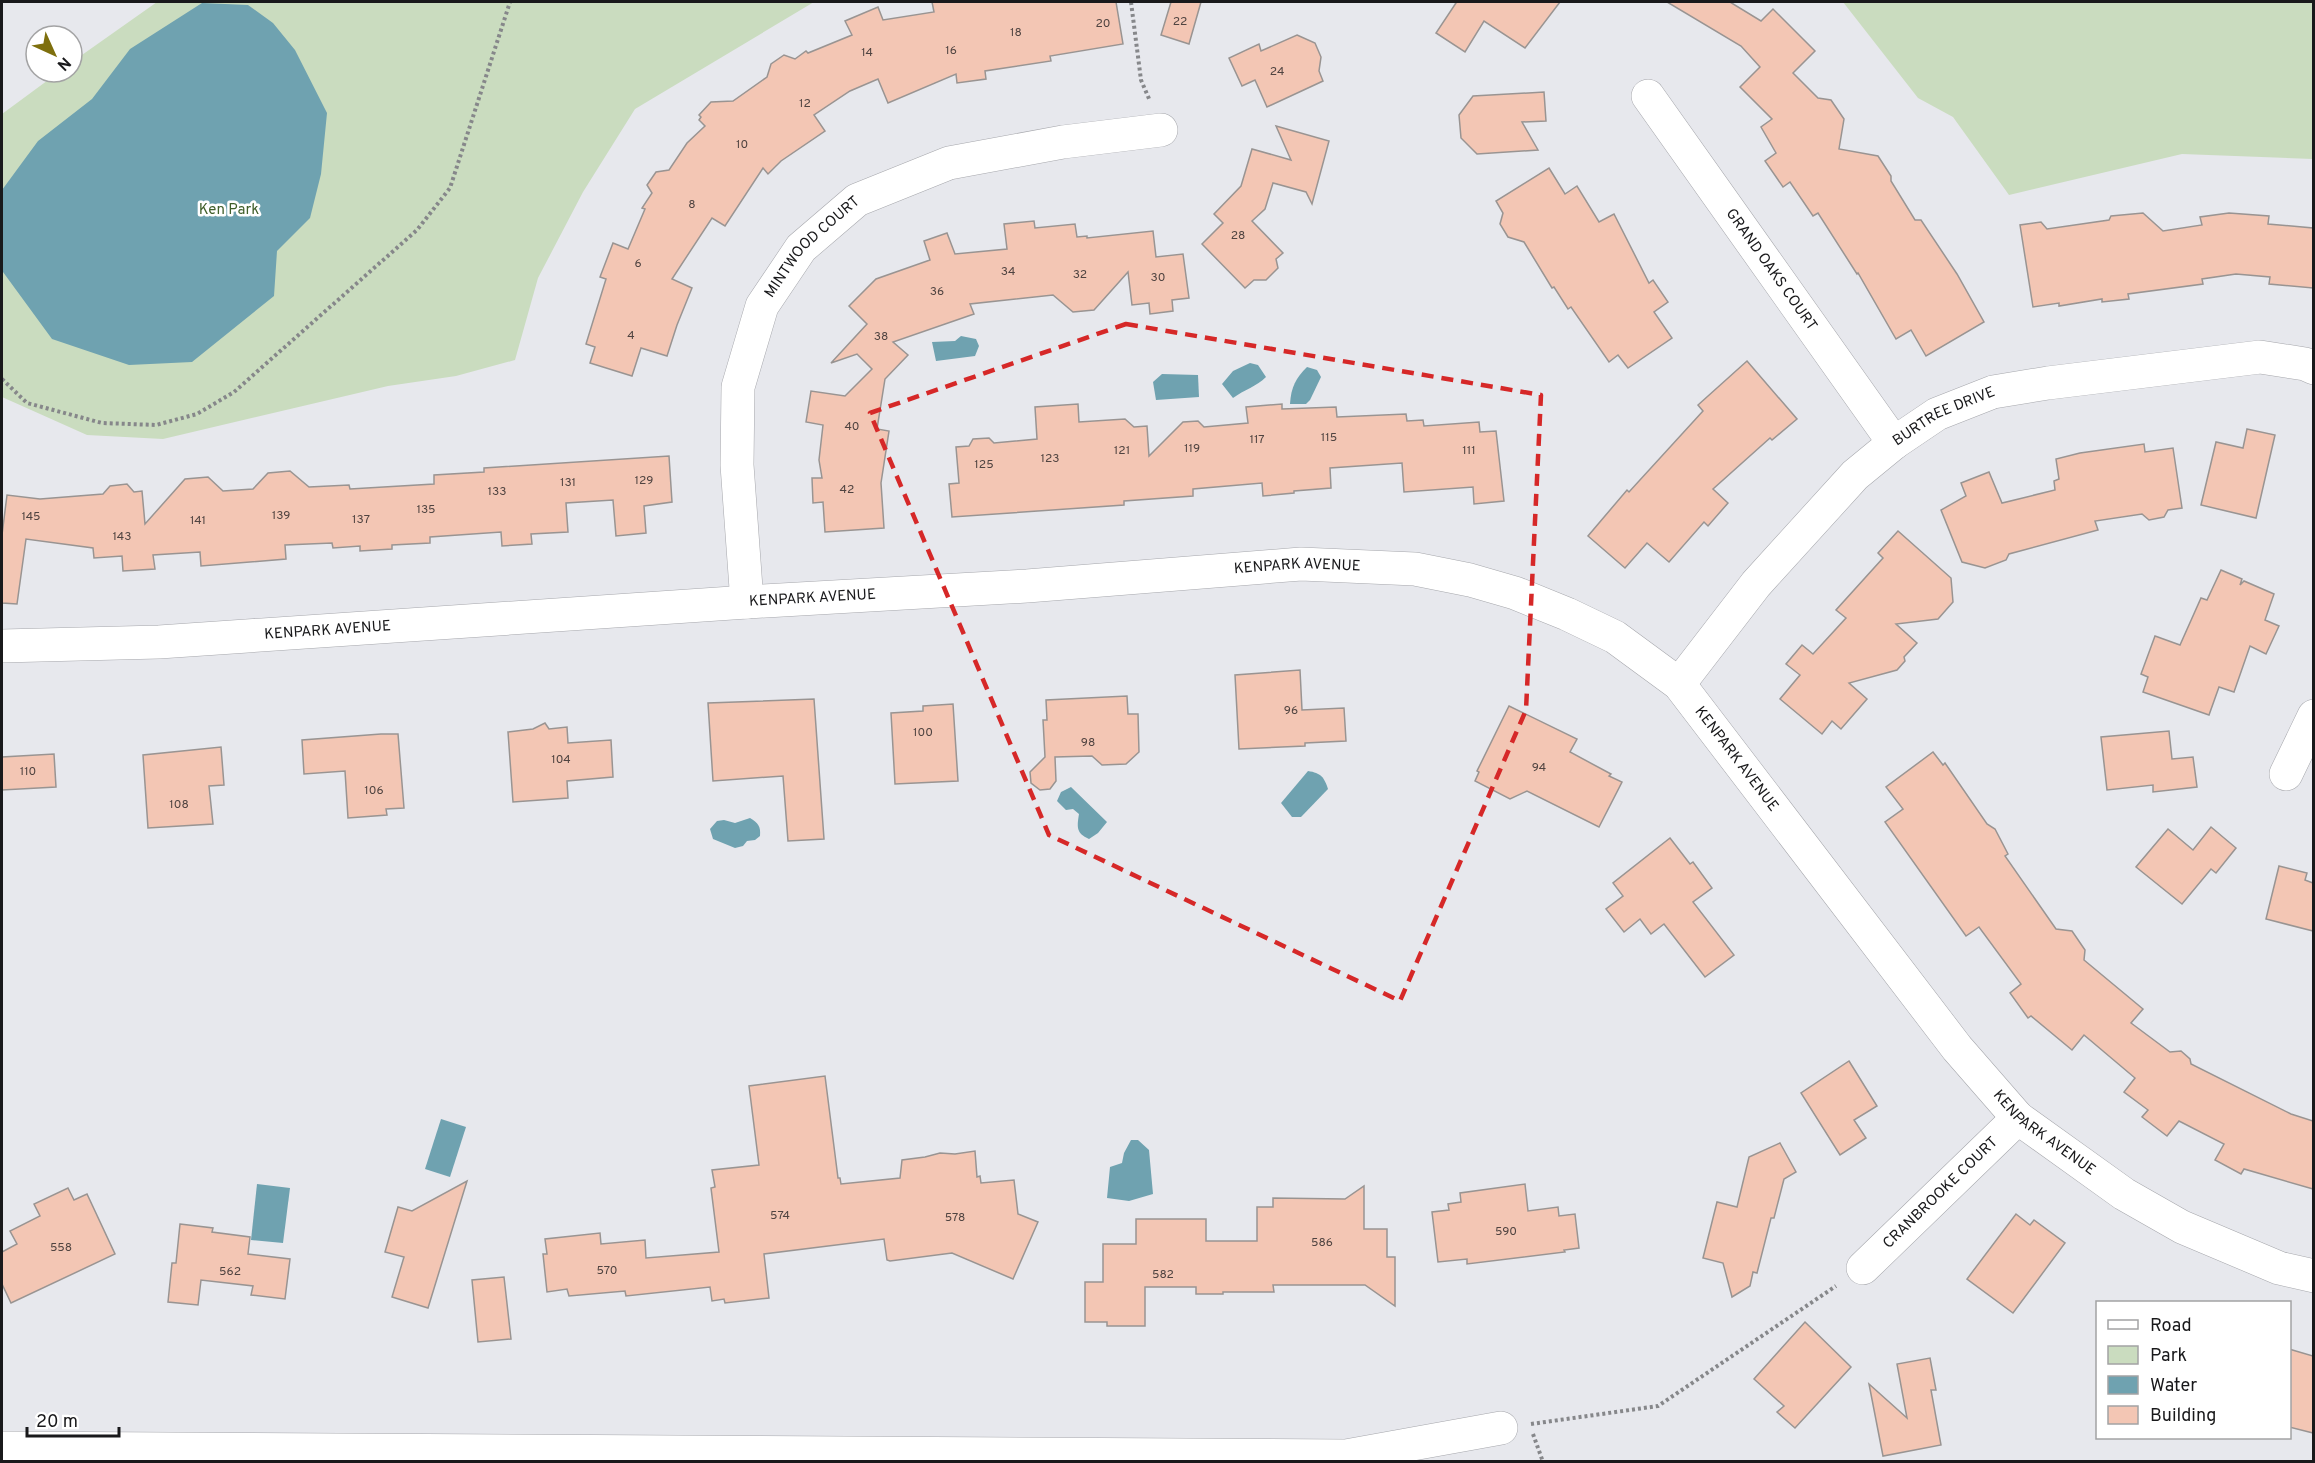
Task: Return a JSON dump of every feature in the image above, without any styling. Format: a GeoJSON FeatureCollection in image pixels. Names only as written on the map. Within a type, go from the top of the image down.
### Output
{"type":"FeatureCollection","features":[{"type":"Feature","properties":{"kind":"street","name":"GRAND OAKS COURT"},"geometry":{"type":"LineString","coordinates":[[1648,96],[1894,443]]}},
{"type":"Feature","properties":{"kind":"street","name":"MINTWOOD COURT"},"geometry":{"type":"LineString","coordinates":[[747,602],[737,465],[738,387],[762,306],[801,248],[857,200],[949,163],[1063,142],[1161,130]]}},
{"type":"Feature","properties":{"kind":"street","name":"BURTREE DRIVE"},"geometry":{"type":"LineString","coordinates":[[1679,684],[1756,584],[1855,475],[1894,443],[1937,414],[1993,392],[2260,357],[2305,364],[2313,368]]}},
{"type":"Feature","properties":{"kind":"street","name":"KENPARK AVENUE"},"geometry":{"type":"LineString","coordinates":[[2,646],[159,642],[747,602],[1027,586],[1301,564],[1415,569],[1470,580],[1515,593],[1615,637],[1679,684],[1957,1048],[2018,1118],[2124,1194],[2182,1227],[2279,1268],[2313,1276]]}},
{"type":"Feature","properties":{"kind":"street"},"geometry":{"type":"LineString","coordinates":[[2286,774],[2313,716]]}},
{"type":"Feature","properties":{"kind":"street","name":"CRANBROOKE COURT"},"geometry":{"type":"LineString","coordinates":[[1863,1268],[2018,1118]]}},
{"type":"Feature","properties":{"kind":"street"},"geometry":{"type":"LineString","coordinates":[[2,1448],[1346,1456],[1515,1426]]}},
{"type":"Feature","properties":{"kind":"path"},"geometry":{"type":"LineString","coordinates":[[2,379],[27,403],[102,423],[156,424],[198,414],[234,392],[417,230],[450,188],[510,2]]}},
{"type":"Feature","properties":{"kind":"path"},"geometry":{"type":"LineString","coordinates":[[1131,2],[1141,80],[1161,130]]}},
{"type":"Feature","properties":{"kind":"path"},"geometry":{"type":"LineString","coordinates":[[1515,1426],[1658,1406],[1863,1268]]}},
{"type":"Feature","properties":{"kind":"path"},"geometry":{"type":"LineString","coordinates":[[1515,1426],[1543,1461]]}},
{"type":"Feature","properties":{"kind":"highlighted area"},"geometry":{"type":"Polygon","coordinates":[[[1126,324],[1541,395],[1526,710],[1400,1001],[1049,835],[870,413],[1126,324]]]}},
{"type":"Feature","properties":{"kind":"green space","name":"Ken Park"},"geometry":{"type":"Polygon","coordinates":[[[157,2],[814,2],[635,109],[583,192],[538,278],[515,360],[456,376],[388,386],[163,439],[87,435],[2,397],[2,114],[43,84],[84,84],[84,54],[157,2]]]}},
{"type":"Feature","properties":{"kind":"green space"},"geometry":{"type":"Polygon","coordinates":[[[1843,2],[2313,2],[2313,159],[2182,154],[2009,195],[1953,117],[1918,98],[1843,2]]]}},
{"type":"Feature","properties":{"kind":"water"},"geometry":{"type":"Polygon","coordinates":[[[202,3],[248,5],[273,23],[295,50],[327,113],[321,174],[310,218],[277,251],[274,296],[192,362],[129,365],[52,339],[3,272],[2,190],[38,141],[92,99],[130,49],[202,3]]]}},
{"type":"Feature","properties":{"kind":"water"},"geometry":{"type":"Polygon","coordinates":[[[961,336],[976,339],[979,346],[975,356],[936,361],[932,342],[955,341],[961,336]]]}},
{"type":"Feature","properties":{"kind":"water"},"geometry":{"type":"Polygon","coordinates":[[[1250,363],[1258,365],[1266,377],[1233,398],[1222,384],[1233,371],[1250,363]]]}},
{"type":"Feature","properties":{"kind":"water"},"geometry":{"type":"Polygon","coordinates":[[[1307,367],[1317,370],[1321,377],[1306,404],[1290,404],[1295,383],[1307,367]]]}},
{"type":"Feature","properties":{"kind":"water"},"geometry":{"type":"Polygon","coordinates":[[[1162,374],[1198,375],[1199,397],[1156,400],[1153,382],[1162,374]]]}},
{"type":"Feature","properties":{"kind":"water"},"geometry":{"type":"Polygon","coordinates":[[[1308,771],[1321,776],[1328,789],[1301,817],[1292,817],[1281,803],[1308,771]]]}},
{"type":"Feature","properties":{"kind":"water"},"geometry":{"type":"Polygon","coordinates":[[[1071,787],[1107,822],[1098,833],[1089,839],[1078,829],[1079,814],[1073,809],[1066,810],[1057,801],[1061,792],[1071,787]]]}},
{"type":"Feature","properties":{"kind":"water"},"geometry":{"type":"Polygon","coordinates":[[[750,818],[757,823],[760,830],[760,836],[755,840],[747,841],[743,846],[735,848],[713,839],[710,829],[717,821],[735,823],[750,818]]]}},
{"type":"Feature","properties":{"kind":"water"},"geometry":{"type":"Polygon","coordinates":[[[441,1119],[466,1127],[450,1177],[425,1169],[441,1119]]]}},
{"type":"Feature","properties":{"kind":"water"},"geometry":{"type":"Polygon","coordinates":[[[1131,1140],[1138,1140],[1149,1150],[1153,1194],[1129,1201],[1107,1198],[1110,1167],[1122,1163],[1131,1140]]]}},
{"type":"Feature","properties":{"kind":"water"},"geometry":{"type":"Polygon","coordinates":[[[257,1184],[290,1188],[283,1243],[251,1240],[257,1184]]]}},
{"type":"Feature","properties":{"kind":"building"},"geometry":{"type":"Polygon","coordinates":[[[932,2],[1116,2],[1123,44],[1050,56],[1051,61],[985,71],[986,79],[957,83],[956,74],[888,103],[878,79],[850,91],[814,115],[825,131],[781,161],[768,174],[763,168],[725,226],[712,218],[672,279],[692,288],[667,356],[641,348],[632,376],[590,363],[595,347],[586,344],[606,279],[600,277],[613,243],[628,249],[645,209],[642,208],[652,193],[647,185],[656,172],[669,170],[687,143],[705,126],[699,120],[701,117],[699,115],[711,102],[733,101],[767,77],[771,64],[784,55],[795,59],[806,51],[808,53],[852,35],[845,21],[878,7],[883,20],[934,12],[932,2]]]}},
{"type":"Feature","properties":{"kind":"building"},"geometry":{"type":"Polygon","coordinates":[[[1171,2],[1201,2],[1189,44],[1161,35],[1171,2]]]}},
{"type":"Feature","properties":{"kind":"building"},"geometry":{"type":"Polygon","coordinates":[[[1454,2],[1560,2],[1525,48],[1484,21],[1465,52],[1436,33],[1456,3],[1454,2]]]}},
{"type":"Feature","properties":{"kind":"building"},"geometry":{"type":"Polygon","coordinates":[[[1667,2],[1730,2],[1761,21],[1773,9],[1815,51],[1793,73],[1818,98],[1831,100],[1844,119],[1839,149],[1878,156],[1915,220],[1921,220],[1957,274],[1984,322],[1926,356],[1911,330],[1896,339],[1858,273],[1818,213],[1813,216],[1790,182],[1783,187],[1765,161],[1776,153],[1761,127],[1772,119],[1740,87],[1760,67],[1741,46],[1667,2]]]}},
{"type":"Feature","properties":{"kind":"building"},"geometry":{"type":"Polygon","coordinates":[[[1297,35],[1315,43],[1321,57],[1319,71],[1323,81],[1267,107],[1255,80],[1242,86],[1229,58],[1259,44],[1261,51],[1297,35]]]}},
{"type":"Feature","properties":{"kind":"building"},"geometry":{"type":"Polygon","coordinates":[[[1544,92],[1546,121],[1522,122],[1538,150],[1477,154],[1461,138],[1459,115],[1473,96],[1544,92]]]}},
{"type":"Feature","properties":{"kind":"building"},"geometry":{"type":"Polygon","coordinates":[[[1276,126],[1329,141],[1312,204],[1306,192],[1273,183],[1265,209],[1252,221],[1283,253],[1276,259],[1278,268],[1266,280],[1254,280],[1245,288],[1202,244],[1223,223],[1214,214],[1241,186],[1252,149],[1291,160],[1276,126]]]}},
{"type":"Feature","properties":{"kind":"building"},"geometry":{"type":"Polygon","coordinates":[[[1549,168],[1565,194],[1577,186],[1599,222],[1614,214],[1649,283],[1653,280],[1668,302],[1654,312],[1672,338],[1628,368],[1618,355],[1609,362],[1571,307],[1568,309],[1554,287],[1552,288],[1524,242],[1508,237],[1500,224],[1503,213],[1496,201],[1549,168]]]}},
{"type":"Feature","properties":{"kind":"building"},"geometry":{"type":"Polygon","coordinates":[[[2143,213],[2163,231],[2202,225],[2200,217],[2229,213],[2269,216],[2268,224],[2313,228],[2313,288],[2269,284],[2270,277],[2236,274],[2202,279],[2203,284],[2128,294],[2129,299],[2102,302],[2102,299],[2059,306],[2059,303],[2033,307],[2020,225],[2041,222],[2047,229],[2109,220],[2111,216],[2143,213]]]}},
{"type":"Feature","properties":{"kind":"building"},"geometry":{"type":"Polygon","coordinates":[[[1034,221],[1035,228],[1075,224],[1077,237],[1087,236],[1087,238],[1153,231],[1156,257],[1183,254],[1189,298],[1172,300],[1173,311],[1150,314],[1149,303],[1132,305],[1128,272],[1094,310],[1073,312],[1053,295],[970,304],[974,314],[893,342],[908,355],[885,379],[877,429],[889,431],[881,483],[884,528],[825,532],[823,502],[813,503],[812,478],[822,478],[819,460],[823,425],[806,422],[811,391],[845,396],[872,369],[857,354],[831,363],[867,324],[849,306],[876,279],[930,260],[924,241],[947,233],[955,254],[1007,249],[1004,224],[1034,221]]]}},
{"type":"Feature","properties":{"kind":"building"},"geometry":{"type":"Polygon","coordinates":[[[1747,361],[1797,419],[1772,440],[1770,438],[1713,489],[1728,503],[1708,526],[1704,522],[1669,562],[1647,543],[1625,568],[1588,536],[1627,490],[1629,492],[1703,411],[1698,405],[1747,361]]]}},
{"type":"Feature","properties":{"kind":"building"},"geometry":{"type":"Polygon","coordinates":[[[1078,404],[1079,422],[1125,419],[1134,427],[1147,426],[1149,456],[1183,422],[1198,421],[1204,427],[1248,423],[1246,407],[1282,404],[1282,409],[1336,407],[1337,417],[1406,414],[1407,421],[1423,420],[1424,426],[1479,422],[1480,432],[1496,431],[1504,501],[1474,504],[1473,487],[1404,492],[1402,463],[1330,468],[1331,488],[1294,491],[1294,493],[1263,496],[1262,483],[1193,489],[1193,496],[1124,501],[1124,505],[952,517],[949,484],[959,483],[956,447],[969,446],[973,439],[989,438],[994,443],[1037,439],[1035,407],[1078,404]]]}},
{"type":"Feature","properties":{"kind":"building"},"geometry":{"type":"Polygon","coordinates":[[[2247,429],[2275,435],[2256,518],[2201,505],[2216,442],[2243,448],[2247,429]]]}},
{"type":"Feature","properties":{"kind":"building"},"geometry":{"type":"Polygon","coordinates":[[[2144,444],[2145,452],[2173,448],[2182,508],[2168,510],[2164,517],[2149,520],[2142,514],[2095,521],[2098,530],[2009,554],[2006,560],[1985,568],[1962,562],[1941,510],[1966,496],[1961,483],[1989,472],[2002,503],[2055,490],[2054,481],[2059,479],[2056,459],[2080,453],[2144,444]]]}},
{"type":"Feature","properties":{"kind":"building"},"geometry":{"type":"Polygon","coordinates":[[[669,456],[672,502],[644,506],[646,533],[616,536],[613,500],[566,503],[568,532],[531,534],[532,544],[502,546],[501,532],[430,537],[430,543],[392,545],[392,549],[360,551],[360,546],[333,548],[332,543],[285,545],[286,559],[201,566],[200,552],[153,555],[155,569],[123,571],[122,556],[94,558],[93,548],[26,539],[17,604],[2,603],[2,535],[7,495],[40,499],[103,494],[110,486],[127,484],[134,492],[142,491],[145,524],[185,479],[208,477],[223,491],[253,489],[268,473],[290,471],[309,487],[349,485],[350,489],[434,484],[434,475],[484,472],[484,468],[669,456]]]}},
{"type":"Feature","properties":{"kind":"building"},"geometry":{"type":"Polygon","coordinates":[[[1898,531],[1951,578],[1953,602],[1938,619],[1896,624],[1917,643],[1904,657],[1905,661],[1897,670],[1849,683],[1867,699],[1841,729],[1832,721],[1822,734],[1780,699],[1800,675],[1786,664],[1802,645],[1813,654],[1846,618],[1836,610],[1883,558],[1878,553],[1898,531]]]}},
{"type":"Feature","properties":{"kind":"building"},"geometry":{"type":"Polygon","coordinates":[[[2221,570],[2242,579],[2240,585],[2244,581],[2274,594],[2265,620],[2279,626],[2266,654],[2250,646],[2234,692],[2219,687],[2209,715],[2143,692],[2148,677],[2141,674],[2155,636],[2180,645],[2201,598],[2207,600],[2221,570]]]}},
{"type":"Feature","properties":{"kind":"building"},"geometry":{"type":"Polygon","coordinates":[[[1300,670],[1302,710],[1344,708],[1346,741],[1305,743],[1305,746],[1239,749],[1235,675],[1300,670]]]}},
{"type":"Feature","properties":{"kind":"building"},"geometry":{"type":"Polygon","coordinates":[[[1127,696],[1128,714],[1138,714],[1139,752],[1126,764],[1102,765],[1092,756],[1055,757],[1056,781],[1050,789],[1040,790],[1031,783],[1030,772],[1045,757],[1043,720],[1047,720],[1046,700],[1127,696]]]}},
{"type":"Feature","properties":{"kind":"building"},"geometry":{"type":"Polygon","coordinates":[[[814,699],[824,839],[788,841],[783,776],[713,781],[708,703],[814,699]]]}},
{"type":"Feature","properties":{"kind":"building"},"geometry":{"type":"Polygon","coordinates":[[[953,704],[958,781],[895,784],[891,713],[923,711],[923,706],[953,704]]]}},
{"type":"Feature","properties":{"kind":"building"},"geometry":{"type":"Polygon","coordinates":[[[1509,706],[1577,739],[1570,752],[1622,782],[1599,827],[1527,791],[1510,799],[1475,781],[1479,772],[1477,771],[1509,706]]]}},
{"type":"Feature","properties":{"kind":"building"},"geometry":{"type":"Polygon","coordinates":[[[545,723],[549,729],[567,727],[568,743],[611,740],[613,777],[567,781],[568,798],[513,802],[508,732],[533,729],[545,723]]]}},
{"type":"Feature","properties":{"kind":"building"},"geometry":{"type":"Polygon","coordinates":[[[2169,731],[2172,759],[2193,757],[2197,787],[2153,792],[2153,785],[2107,790],[2101,737],[2169,731]]]}},
{"type":"Feature","properties":{"kind":"building"},"geometry":{"type":"Polygon","coordinates":[[[398,734],[404,808],[386,809],[387,815],[348,818],[345,771],[304,774],[302,740],[398,734]]]}},
{"type":"Feature","properties":{"kind":"building"},"geometry":{"type":"Polygon","coordinates":[[[221,747],[224,785],[209,786],[213,824],[148,828],[143,755],[221,747]]]}},
{"type":"Feature","properties":{"kind":"building"},"geometry":{"type":"Polygon","coordinates":[[[1933,752],[1943,765],[1945,763],[1987,824],[1995,829],[2008,854],[2005,856],[2056,929],[2072,931],[2085,950],[2084,960],[2143,1009],[2131,1023],[2170,1052],[2181,1051],[2190,1059],[2191,1064],[2291,1114],[2313,1121],[2313,1189],[2244,1169],[2241,1174],[2215,1160],[2224,1144],[2179,1121],[2167,1136],[2142,1117],[2148,1110],[2124,1092],[2135,1078],[2084,1035],[2072,1050],[2031,1016],[2028,1018],[2010,993],[2021,984],[1979,927],[1966,936],[1885,822],[1903,809],[1886,787],[1933,752]]]}},
{"type":"Feature","properties":{"kind":"building"},"geometry":{"type":"Polygon","coordinates":[[[54,754],[56,787],[2,790],[2,757],[54,754]]]}},
{"type":"Feature","properties":{"kind":"building"},"geometry":{"type":"Polygon","coordinates":[[[2211,827],[2236,848],[2216,873],[2211,869],[2182,904],[2136,867],[2168,829],[2193,850],[2211,827]]]}},
{"type":"Feature","properties":{"kind":"building"},"geometry":{"type":"Polygon","coordinates":[[[1670,838],[1690,864],[1693,862],[1712,888],[1693,902],[1734,955],[1705,977],[1664,924],[1651,934],[1640,919],[1624,932],[1606,909],[1623,896],[1613,883],[1670,838]]]}},
{"type":"Feature","properties":{"kind":"building"},"geometry":{"type":"Polygon","coordinates":[[[2279,866],[2307,873],[2305,880],[2313,883],[2313,931],[2266,919],[2279,866]]]}},
{"type":"Feature","properties":{"kind":"building"},"geometry":{"type":"Polygon","coordinates":[[[1849,1061],[1877,1106],[1854,1120],[1866,1138],[1840,1155],[1801,1093],[1849,1061]]]}},
{"type":"Feature","properties":{"kind":"building"},"geometry":{"type":"Polygon","coordinates":[[[825,1076],[838,1178],[841,1184],[900,1178],[902,1160],[940,1153],[955,1154],[975,1151],[977,1177],[980,1176],[981,1183],[1014,1180],[1018,1214],[1038,1222],[1013,1279],[952,1253],[890,1261],[887,1260],[884,1239],[764,1254],[769,1298],[725,1303],[724,1299],[712,1301],[710,1287],[626,1296],[625,1291],[569,1296],[567,1289],[547,1292],[543,1254],[547,1254],[545,1239],[600,1233],[601,1244],[645,1240],[646,1258],[719,1252],[711,1188],[715,1187],[712,1170],[759,1165],[749,1086],[825,1076]]]}},
{"type":"Feature","properties":{"kind":"building"},"geometry":{"type":"Polygon","coordinates":[[[1780,1143],[1796,1172],[1784,1179],[1757,1273],[1753,1272],[1750,1286],[1732,1297],[1723,1263],[1703,1258],[1717,1202],[1737,1207],[1749,1157],[1780,1143]]]}},
{"type":"Feature","properties":{"kind":"building"},"geometry":{"type":"Polygon","coordinates":[[[467,1181],[428,1308],[392,1297],[404,1257],[385,1252],[398,1207],[412,1211],[467,1181]]]}},
{"type":"Feature","properties":{"kind":"building"},"geometry":{"type":"Polygon","coordinates":[[[1525,1184],[1528,1211],[1558,1207],[1559,1216],[1575,1214],[1579,1248],[1564,1250],[1565,1252],[1467,1264],[1467,1259],[1438,1262],[1432,1212],[1449,1210],[1448,1204],[1461,1202],[1460,1193],[1525,1184]]]}},
{"type":"Feature","properties":{"kind":"building"},"geometry":{"type":"Polygon","coordinates":[[[1364,1186],[1364,1229],[1387,1229],[1387,1257],[1395,1257],[1395,1306],[1365,1285],[1273,1285],[1274,1292],[1223,1292],[1223,1294],[1196,1294],[1196,1287],[1145,1287],[1145,1326],[1107,1326],[1107,1322],[1085,1322],[1085,1282],[1103,1282],[1103,1244],[1136,1244],[1136,1219],[1206,1219],[1206,1241],[1257,1241],[1257,1207],[1273,1207],[1273,1198],[1345,1199],[1364,1186]]]}},
{"type":"Feature","properties":{"kind":"building"},"geometry":{"type":"Polygon","coordinates":[[[68,1188],[74,1200],[87,1194],[115,1254],[11,1303],[2,1284],[2,1252],[17,1244],[10,1231],[40,1216],[34,1204],[68,1188]]]}},
{"type":"Feature","properties":{"kind":"building"},"geometry":{"type":"Polygon","coordinates":[[[2016,1214],[2030,1225],[2034,1220],[2065,1243],[2013,1313],[1967,1279],[2016,1214]]]}},
{"type":"Feature","properties":{"kind":"building"},"geometry":{"type":"Polygon","coordinates":[[[180,1224],[213,1228],[212,1232],[250,1237],[248,1254],[290,1259],[285,1299],[251,1295],[253,1286],[201,1280],[198,1305],[168,1302],[172,1263],[176,1263],[180,1224]]]}},
{"type":"Feature","properties":{"kind":"building"},"geometry":{"type":"Polygon","coordinates":[[[504,1277],[511,1339],[478,1342],[472,1280],[504,1277]]]}},
{"type":"Feature","properties":{"kind":"building"},"geometry":{"type":"Polygon","coordinates":[[[1805,1322],[1851,1367],[1795,1428],[1777,1412],[1784,1406],[1754,1379],[1805,1322]]]}},
{"type":"Feature","properties":{"kind":"building"},"geometry":{"type":"Polygon","coordinates":[[[2291,1350],[2313,1356],[2313,1433],[2291,1428],[2291,1350]]]}},
{"type":"Feature","properties":{"kind":"building"},"geometry":{"type":"Polygon","coordinates":[[[1930,1358],[1936,1390],[1931,1390],[1941,1445],[1883,1456],[1869,1384],[1907,1418],[1897,1364],[1930,1358]]]}}]}
